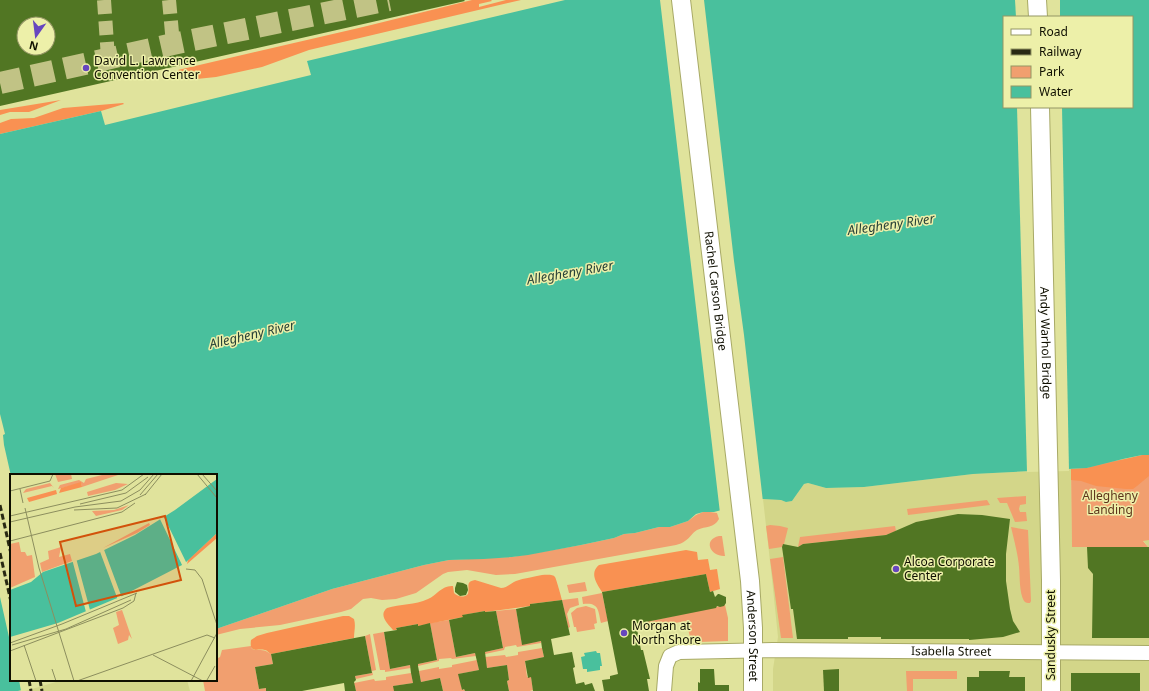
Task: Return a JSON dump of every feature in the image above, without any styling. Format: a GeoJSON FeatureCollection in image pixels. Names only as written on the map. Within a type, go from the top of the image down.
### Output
{"type":"FeatureCollection","features":[{"type":"Feature","properties":{"kind":"street","name":"Rachel Carson Bridge"},"geometry":{"type":"LineString","coordinates":[[680,0],[750,581]]}},
{"type":"Feature","properties":{"kind":"street"},"geometry":{"type":"LineString","coordinates":[[1037,0],[1038,16]]}},
{"type":"Feature","properties":{"kind":"street","name":"Andy Warhol Bridge"},"geometry":{"type":"LineString","coordinates":[[1040,108],[1051,580]]}},
{"type":"Feature","properties":{"kind":"street","name":"Sandusky Street"},"geometry":{"type":"LineString","coordinates":[[1051,580],[1051,691]]}},
{"type":"Feature","properties":{"kind":"street","name":"Anderson Street"},"geometry":{"type":"LineString","coordinates":[[750,581],[752,606],[753,691]]}},
{"type":"Feature","properties":{"kind":"street","name":"Isabella Street"},"geometry":{"type":"LineString","coordinates":[[664,691],[666,666],[670,656],[679,652],[753,650],[1149,653]]}},
{"type":"Feature","properties":{"kind":"shaded area"},"geometry":{"type":"Polygon","coordinates":[[[472,0],[492,1],[479,4],[479,7],[506,0],[521,0],[309,50],[262,67],[216,77],[187,80],[178,70],[363,27],[472,0]]]}},
{"type":"Feature","properties":{"kind":"shaded area"},"geometry":{"type":"Polygon","coordinates":[[[61,100],[29,112],[10,112],[0,115],[0,110],[61,100]]]}},
{"type":"Feature","properties":{"kind":"shaded area"},"geometry":{"type":"Polygon","coordinates":[[[124,104],[101,111],[0,134],[0,123],[11,119],[34,118],[63,108],[124,104]]]}},
{"type":"Feature","properties":{"kind":"shaded area"},"geometry":{"type":"Polygon","coordinates":[[[1142,455],[1149,455],[1149,476],[1133,489],[1096,486],[1081,481],[1071,480],[1071,469],[1087,468],[1142,455]]]}},
{"type":"Feature","properties":{"kind":"shaded area"},"geometry":{"type":"Polygon","coordinates":[[[1071,469],[1072,547],[1148,547],[1143,540],[1149,540],[1149,691],[773,691],[773,669],[778,637],[763,499],[781,500],[786,502],[792,501],[804,484],[808,483],[826,488],[864,487],[973,474],[1071,469]]]}},
{"type":"Feature","properties":{"kind":"shaded area"},"geometry":{"type":"Polygon","coordinates":[[[686,550],[697,552],[698,560],[708,559],[710,570],[717,569],[720,589],[710,592],[706,574],[602,592],[594,575],[596,568],[599,565],[686,550]]]}},
{"type":"Feature","properties":{"kind":"shaded area"},"geometry":{"type":"Polygon","coordinates":[[[542,575],[551,575],[555,577],[562,600],[463,615],[463,617],[418,626],[418,624],[396,628],[397,630],[393,630],[383,614],[387,608],[423,601],[449,586],[453,586],[454,593],[459,596],[463,596],[468,594],[469,583],[475,580],[501,588],[519,580],[542,575]]]}},
{"type":"Feature","properties":{"kind":"shaded area"},"geometry":{"type":"Polygon","coordinates":[[[343,616],[349,616],[354,619],[354,638],[271,654],[266,650],[254,650],[251,647],[251,640],[257,636],[343,616]]]}},
{"type":"Feature","properties":{"kind":"shaded area"},"geometry":{"type":"Polygon","coordinates":[[[52,681],[187,681],[190,691],[18,691],[52,681]]]}},
{"type":"Feature","properties":{"kind":"green space","name":"Allegheny Landing"},"geometry":{"type":"Polygon","coordinates":[[[1149,455],[1149,540],[1143,541],[1148,547],[1072,547],[1071,469],[1087,468],[1102,463],[1149,455]]]}},
{"type":"Feature","properties":{"kind":"green space"},"geometry":{"type":"Polygon","coordinates":[[[1026,496],[1026,504],[1020,505],[1019,509],[1020,512],[1026,512],[1027,521],[1015,522],[1007,503],[1000,503],[997,498],[1026,496]]]}},
{"type":"Feature","properties":{"kind":"green space"},"geometry":{"type":"Polygon","coordinates":[[[987,500],[990,505],[908,515],[907,509],[987,500]]]}},
{"type":"Feature","properties":{"kind":"green space"},"geometry":{"type":"Polygon","coordinates":[[[703,512],[717,513],[719,519],[715,524],[697,530],[684,542],[676,545],[515,574],[496,575],[467,570],[448,572],[416,593],[396,599],[363,599],[351,609],[341,612],[280,625],[240,629],[217,635],[217,629],[332,589],[424,565],[449,560],[512,557],[581,545],[614,538],[624,534],[659,527],[670,527],[688,521],[703,512]]]}},
{"type":"Feature","properties":{"kind":"green space"},"geometry":{"type":"Polygon","coordinates":[[[770,525],[788,528],[782,547],[769,549],[766,526],[770,525]]]}},
{"type":"Feature","properties":{"kind":"green space"},"geometry":{"type":"Polygon","coordinates":[[[895,526],[896,531],[886,535],[803,544],[798,547],[800,537],[895,526]]]}},
{"type":"Feature","properties":{"kind":"green space"},"geometry":{"type":"Polygon","coordinates":[[[1011,527],[1028,530],[1030,603],[1024,601],[1021,594],[1018,557],[1011,527]]]}},
{"type":"Feature","properties":{"kind":"green space"},"geometry":{"type":"Polygon","coordinates":[[[719,536],[722,536],[725,556],[716,554],[710,548],[711,541],[719,536]]]}},
{"type":"Feature","properties":{"kind":"green space"},"geometry":{"type":"Polygon","coordinates":[[[783,557],[793,638],[781,638],[770,559],[783,557]]]}},
{"type":"Feature","properties":{"kind":"green space"},"geometry":{"type":"Polygon","coordinates":[[[585,582],[587,591],[569,593],[567,585],[585,582]]]}},
{"type":"Feature","properties":{"kind":"green space"},"geometry":{"type":"Polygon","coordinates":[[[602,593],[608,621],[601,623],[597,608],[592,604],[583,604],[582,597],[602,593]]]}},
{"type":"Feature","properties":{"kind":"green space"},"geometry":{"type":"Polygon","coordinates":[[[578,598],[579,605],[570,608],[567,614],[570,627],[568,628],[562,600],[578,598]]]}},
{"type":"Feature","properties":{"kind":"green space"},"geometry":{"type":"Polygon","coordinates":[[[725,605],[728,618],[728,641],[699,642],[692,640],[686,621],[637,630],[636,624],[725,605]]]}},
{"type":"Feature","properties":{"kind":"green space"},"geometry":{"type":"Polygon","coordinates":[[[586,606],[595,609],[597,623],[594,624],[595,629],[577,632],[576,627],[574,627],[571,613],[577,608],[586,606]]]}},
{"type":"Feature","properties":{"kind":"green space"},"geometry":{"type":"Polygon","coordinates":[[[516,609],[522,644],[541,641],[541,643],[517,647],[516,645],[505,647],[504,650],[485,654],[485,652],[503,648],[496,611],[516,609]]]}},
{"type":"Feature","properties":{"kind":"green space"},"geometry":{"type":"Polygon","coordinates":[[[449,620],[456,657],[475,653],[476,656],[439,659],[439,661],[418,666],[418,664],[437,660],[430,623],[449,620]]]}},
{"type":"Feature","properties":{"kind":"green space"},"geometry":{"type":"Polygon","coordinates":[[[384,632],[390,669],[410,665],[411,668],[385,672],[385,670],[380,670],[373,634],[384,632]]]}},
{"type":"Feature","properties":{"kind":"green space"},"geometry":{"type":"Polygon","coordinates":[[[370,634],[376,670],[372,671],[373,675],[356,679],[355,676],[372,673],[365,636],[370,634]]]}},
{"type":"Feature","properties":{"kind":"green space"},"geometry":{"type":"Polygon","coordinates":[[[251,646],[252,649],[264,650],[271,654],[273,664],[255,667],[259,689],[266,688],[266,691],[205,691],[203,681],[217,681],[217,658],[220,657],[222,650],[251,646]]]}},
{"type":"Feature","properties":{"kind":"green space"},"geometry":{"type":"Polygon","coordinates":[[[542,648],[544,657],[525,661],[527,677],[531,677],[533,690],[509,691],[507,681],[509,680],[507,665],[487,668],[485,657],[505,655],[506,657],[518,655],[518,652],[542,648]]]}},
{"type":"Feature","properties":{"kind":"green space"},"geometry":{"type":"Polygon","coordinates":[[[477,660],[479,670],[459,674],[462,690],[464,689],[465,691],[443,691],[440,678],[421,682],[419,671],[439,667],[439,669],[452,667],[452,665],[477,660]]]}},
{"type":"Feature","properties":{"kind":"green space"},"geometry":{"type":"Polygon","coordinates":[[[906,671],[957,671],[957,679],[913,679],[913,691],[907,691],[906,671]]]}},
{"type":"Feature","properties":{"kind":"green space"},"geometry":{"type":"Polygon","coordinates":[[[411,673],[413,683],[394,686],[394,691],[356,691],[354,683],[374,679],[375,681],[386,680],[386,677],[411,673]]]}},
{"type":"Feature","properties":{"kind":"water","name":"Allegheny River"},"geometry":{"type":"Polygon","coordinates":[[[565,0],[1149,0],[1149,455],[1142,455],[1087,468],[973,474],[864,487],[826,488],[808,483],[804,484],[792,501],[786,502],[781,500],[763,499],[714,512],[703,512],[696,514],[688,521],[670,527],[659,527],[624,534],[614,538],[528,555],[484,559],[449,560],[424,565],[332,589],[217,629],[217,474],[10,474],[10,681],[52,681],[18,691],[0,691],[0,134],[101,111],[105,125],[311,75],[307,61],[565,0]]]}},
{"type":"Feature","properties":{"kind":"water"},"geometry":{"type":"Polygon","coordinates":[[[596,651],[597,653],[600,653],[602,666],[600,666],[600,670],[587,672],[587,669],[583,669],[581,657],[585,656],[584,653],[596,651]]]}},
{"type":"Feature","properties":{"kind":"pier"},"geometry":{"type":"Polygon","coordinates":[[[660,0],[704,0],[744,335],[763,502],[720,513],[660,0]]]}},
{"type":"Feature","properties":{"kind":"pier"},"geometry":{"type":"Polygon","coordinates":[[[1015,0],[1060,0],[1060,16],[1016,16],[1015,0]]]}},
{"type":"Feature","properties":{"kind":"pier"},"geometry":{"type":"Polygon","coordinates":[[[1017,108],[1062,108],[1069,471],[1027,472],[1017,108]]]}},
{"type":"Feature","properties":{"kind":"pier"},"geometry":{"type":"Polygon","coordinates":[[[0,414],[5,434],[3,435],[4,445],[11,474],[10,642],[0,597],[0,414]]]}},
{"type":"Feature","properties":{"kind":"pier"},"geometry":{"type":"Polygon","coordinates":[[[19,681],[56,681],[25,691],[21,691],[19,681]]]}},
{"type":"Feature","properties":{"kind":"building","name":"David L. Lawrence Convention Center"},"geometry":{"type":"Polygon","coordinates":[[[0,0],[465,1],[0,106],[0,0]]]}},
{"type":"Feature","properties":{"kind":"building","name":"Alcoa Corporate Center"},"geometry":{"type":"Polygon","coordinates":[[[958,514],[982,515],[1010,519],[1006,554],[1006,581],[1013,621],[1020,632],[1003,637],[969,640],[881,639],[881,637],[848,637],[848,639],[797,639],[793,609],[791,609],[782,547],[783,544],[798,547],[803,544],[886,535],[916,522],[958,514]]]}},
{"type":"Feature","properties":{"kind":"building"},"geometry":{"type":"Polygon","coordinates":[[[1087,547],[1149,547],[1149,638],[1092,638],[1093,574],[1088,568],[1087,547]]]}},
{"type":"Feature","properties":{"kind":"building","name":"Morgan at North Shore"},"geometry":{"type":"Polygon","coordinates":[[[706,574],[710,592],[713,591],[715,597],[719,594],[726,597],[726,603],[724,606],[717,606],[716,608],[636,624],[641,650],[643,650],[650,679],[647,679],[649,691],[604,691],[602,680],[610,679],[610,676],[618,674],[602,592],[706,574]]]}},
{"type":"Feature","properties":{"kind":"building"},"geometry":{"type":"Polygon","coordinates":[[[457,582],[467,585],[468,590],[466,595],[460,596],[455,592],[457,582]]]}},
{"type":"Feature","properties":{"kind":"building"},"geometry":{"type":"Polygon","coordinates":[[[562,600],[570,635],[551,639],[554,655],[572,652],[576,684],[584,682],[585,685],[592,683],[595,691],[533,691],[531,677],[528,678],[525,661],[544,657],[541,641],[522,645],[516,609],[530,606],[530,604],[562,600]]]}},
{"type":"Feature","properties":{"kind":"building"},"geometry":{"type":"Polygon","coordinates":[[[485,611],[496,611],[503,648],[485,652],[487,668],[507,665],[509,680],[507,681],[509,691],[462,690],[458,674],[479,670],[475,653],[456,657],[449,620],[463,617],[462,615],[485,611]]]}},
{"type":"Feature","properties":{"kind":"building"},"geometry":{"type":"Polygon","coordinates":[[[430,623],[437,660],[418,664],[421,682],[440,678],[443,691],[394,691],[393,686],[413,683],[410,665],[390,669],[384,632],[397,630],[396,628],[418,624],[418,626],[430,623]]]}},
{"type":"Feature","properties":{"kind":"building"},"geometry":{"type":"Polygon","coordinates":[[[365,636],[372,673],[355,676],[356,680],[354,682],[356,691],[345,691],[344,683],[302,691],[266,691],[266,688],[259,689],[255,667],[273,664],[271,654],[365,636]]]}},
{"type":"Feature","properties":{"kind":"building","name":"Morgan at North Shore"},"geometry":{"type":"Polygon","coordinates":[[[700,669],[714,669],[715,685],[729,685],[729,691],[698,691],[698,682],[700,683],[700,669]]]}},
{"type":"Feature","properties":{"kind":"building"},"geometry":{"type":"Polygon","coordinates":[[[839,669],[839,691],[824,691],[823,670],[839,669]]]}},
{"type":"Feature","properties":{"kind":"building"},"geometry":{"type":"Polygon","coordinates":[[[979,671],[1010,671],[1009,677],[1025,677],[1025,691],[967,691],[967,677],[979,677],[979,671]]]}},
{"type":"Feature","properties":{"kind":"building"},"geometry":{"type":"Polygon","coordinates":[[[1071,673],[1140,673],[1140,691],[1071,691],[1071,673]]]}},
{"type":"Feature","properties":{"kind":"tunnel"},"geometry":{"type":"LineString","coordinates":[[104,0],[108,58]]}},
{"type":"Feature","properties":{"kind":"tunnel"},"geometry":{"type":"LineString","coordinates":[[169,0],[173,44]]}},
{"type":"Feature","properties":{"kind":"tunnel"},"geometry":{"type":"LineString","coordinates":[[0,83],[173,44],[389,0]]}},
{"type":"Feature","properties":{"kind":"railway"},"geometry":{"type":"LineString","coordinates":[[0,505],[10,550]]}},
{"type":"Feature","properties":{"kind":"railway"},"geometry":{"type":"LineString","coordinates":[[0,553],[10,598]]}},
{"type":"Feature","properties":{"kind":"railway"},"geometry":{"type":"LineString","coordinates":[[29,681],[31,691]]}},
{"type":"Feature","properties":{"kind":"railway"},"geometry":{"type":"LineString","coordinates":[[40,681],[42,691]]}},
{"type":"Feature","properties":{"kind":"place","name":"David L. Lawrence Convention Center"},"geometry":{"type":"Point","coordinates":[86,68]}},
{"type":"Feature","properties":{"kind":"place","name":"Alcoa Corporate Center"},"geometry":{"type":"Point","coordinates":[896,569]}},
{"type":"Feature","properties":{"kind":"place","name":"Morgan at North Shore"},"geometry":{"type":"Point","coordinates":[624,633]}}]}
